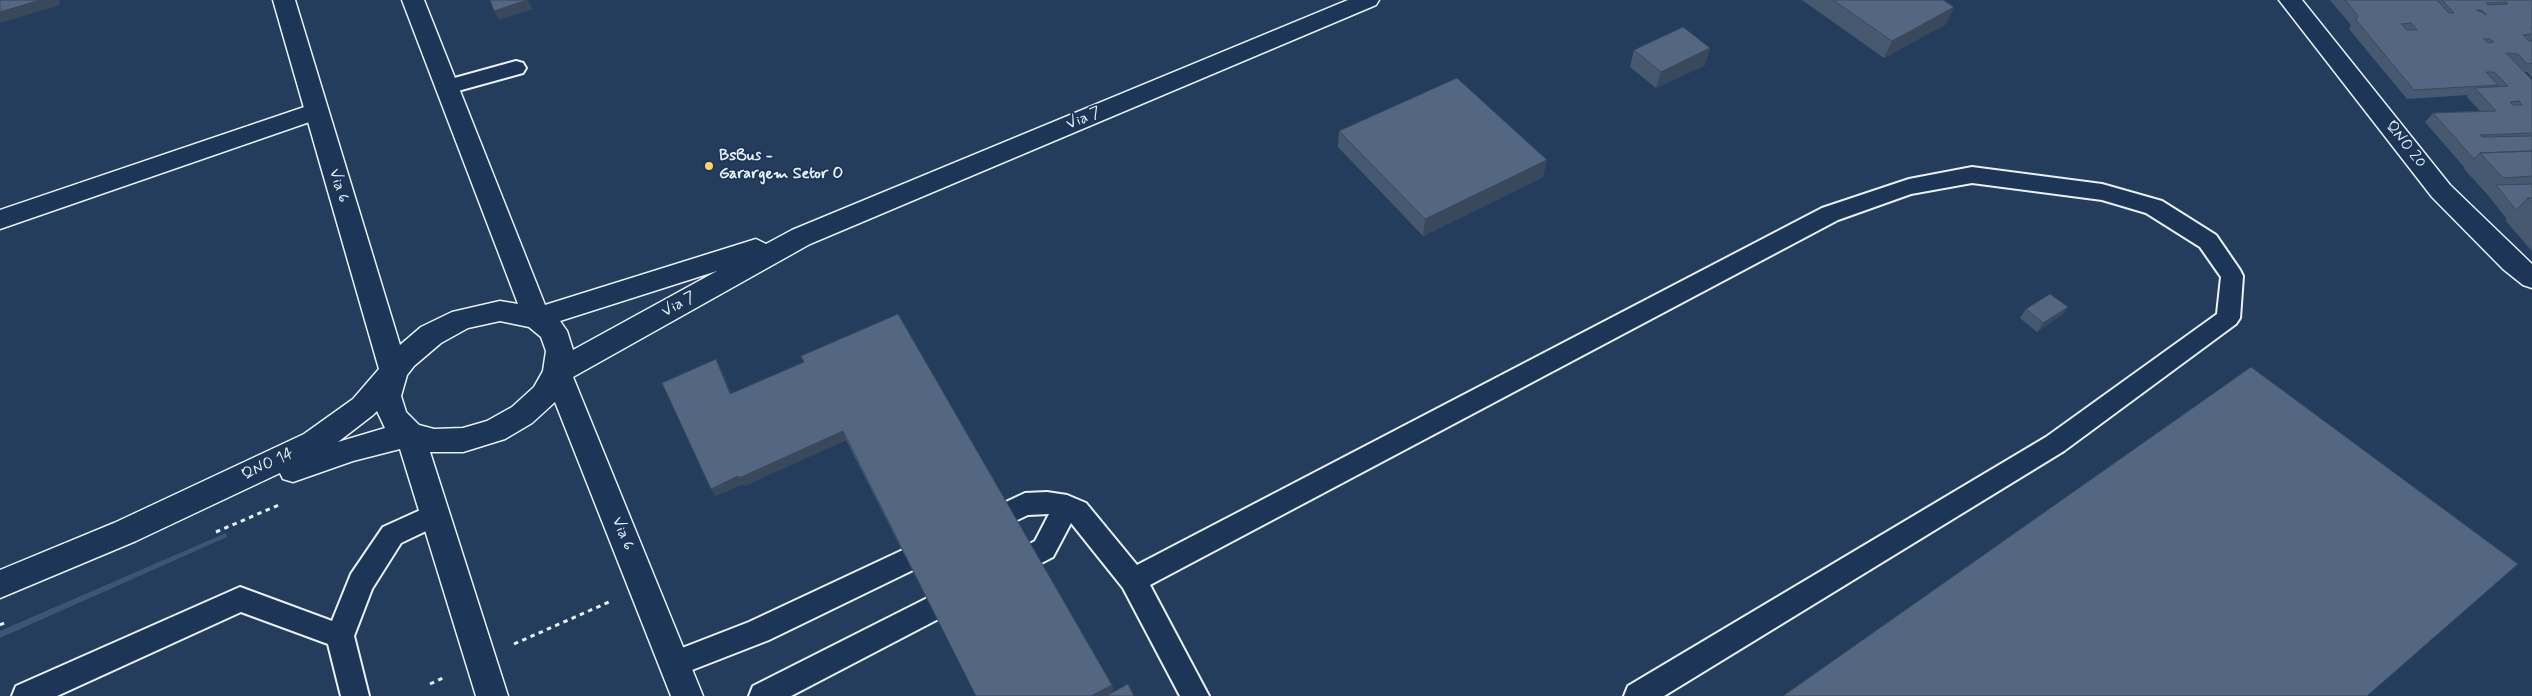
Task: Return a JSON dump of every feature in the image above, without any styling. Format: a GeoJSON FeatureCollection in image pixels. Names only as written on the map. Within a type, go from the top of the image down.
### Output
{"type":"FeatureCollection","features":[{"type":"Feature","properties":{"kind":"main road","name":"Via 6"},"geometry":{"type":"LineString","coordinates":[[284,0],[394,372]]}},
{"type":"Feature","properties":{"kind":"main road"},"geometry":{"type":"LineString","coordinates":[[413,0],[537,318],[553,332],[560,351],[557,372],[544,395],[522,415],[495,431],[464,440],[434,441],[410,434],[392,418],[387,396],[394,372],[404,358],[430,335],[462,319],[500,311],[537,318]]}},
{"type":"Feature","properties":{"kind":"main road","name":"Via 7"},"geometry":{"type":"LineString","coordinates":[[557,372],[801,237],[1368,0]]}},
{"type":"Feature","properties":{"kind":"main road","name":"QNO 20"},"geometry":{"type":"LineString","coordinates":[[2290,0],[2441,191],[2512,262],[2532,278]]}},
{"type":"Feature","properties":{"kind":"main road"},"geometry":{"type":"LineString","coordinates":[[0,220],[316,111]]}},
{"type":"Feature","properties":{"kind":"main road","name":"Via 7"},"geometry":{"type":"LineString","coordinates":[[537,318],[739,254],[801,237]]}},
{"type":"Feature","properties":{"kind":"main road","name":"QNO 14"},"geometry":{"type":"LineString","coordinates":[[125,532],[314,443],[363,407],[394,372]]}},
{"type":"Feature","properties":{"kind":"main road","name":"Via 6"},"geometry":{"type":"LineString","coordinates":[[557,372],[687,696]]}},
{"type":"Feature","properties":{"kind":"main road"},"geometry":{"type":"LineString","coordinates":[[410,434],[482,659],[492,696]]}},
{"type":"Feature","properties":{"kind":"main road","name":"QNO 14"},"geometry":{"type":"LineString","coordinates":[[0,584],[125,532],[351,448],[410,434]]}},
{"type":"Feature","properties":{"kind":"lane"},"geometry":{"type":"LineString","coordinates":[[447,87],[516,68]]}},
{"type":"Feature","properties":{"kind":"lane"},"geometry":{"type":"LineString","coordinates":[[1133,580],[1830,214],[1909,187],[1972,175],[2102,192],[2154,207],[2208,241],[2232,276],[2228,318],[2055,444],[1638,696]]}},
{"type":"Feature","properties":{"kind":"lane"},"geometry":{"type":"LineString","coordinates":[[674,664],[759,631],[1025,504],[1047,503],[1067,506],[1077,511],[1133,580],[1195,696]]}},
{"type":"Feature","properties":{"kind":"lane"},"geometry":{"type":"LineString","coordinates":[[763,696],[1044,549],[1067,506]]}},
{"type":"Feature","properties":{"kind":"lane"},"geometry":{"type":"LineString","coordinates":[[355,696],[340,636],[361,583],[392,535],[436,514]]}},
{"type":"Feature","properties":{"kind":"lane"},"geometry":{"type":"LineString","coordinates":[[26,696],[240,599],[340,636]]}},
{"type":"Feature","properties":{"kind":"path"},"geometry":{"type":"LineString","coordinates":[[210,534],[284,503]]}},
{"type":"Feature","properties":{"kind":"path"},"geometry":{"type":"LineString","coordinates":[[430,684],[643,586]]}},
{"type":"Feature","properties":{"kind":"path"},"geometry":{"type":"LineString","coordinates":[[0,625],[9,621]]}},
{"type":"Feature","properties":{"kind":"shaded area"},"geometry":{"type":"Polygon","coordinates":[[[226,533],[227,537],[0,638],[0,631],[226,533]]]}},
{"type":"Feature","properties":{"kind":"building"},"geometry":{"type":"Polygon","coordinates":[[[0,0],[40,0],[0,12],[0,0]]]}},
{"type":"Feature","properties":{"kind":"building"},"geometry":{"type":"Polygon","coordinates":[[[490,0],[527,0],[494,11],[490,0]]]}},
{"type":"Feature","properties":{"kind":"building"},"geometry":{"type":"Polygon","coordinates":[[[1833,0],[1943,0],[1954,7],[1892,41],[1833,0]]]}},
{"type":"Feature","properties":{"kind":"building"},"geometry":{"type":"Polygon","coordinates":[[[2345,0],[2437,0],[2449,13],[2454,13],[2442,0],[2532,0],[2532,34],[2523,35],[2529,41],[2532,41],[2532,63],[2527,64],[2518,54],[2506,53],[2532,80],[2532,133],[2480,135],[2482,137],[2532,136],[2532,151],[2480,153],[2474,159],[2433,113],[2496,111],[2475,88],[2508,86],[2494,72],[2486,72],[2498,85],[2414,90],[2356,20],[2358,16],[2345,0]],[[2506,2],[2486,3],[2488,5],[2508,4],[2506,2]],[[2411,23],[2401,24],[2407,30],[2417,30],[2411,23]],[[2484,39],[2488,43],[2494,42],[2490,39],[2484,39]],[[2519,101],[2510,102],[2513,105],[2522,105],[2519,101]]]}},
{"type":"Feature","properties":{"kind":"building"},"geometry":{"type":"Polygon","coordinates":[[[1683,27],[1710,48],[1661,72],[1634,50],[1683,27]]]}},
{"type":"Feature","properties":{"kind":"building"},"geometry":{"type":"Polygon","coordinates":[[[1457,78],[1547,160],[1425,219],[1339,131],[1457,78]]]}},
{"type":"Feature","properties":{"kind":"building"},"geometry":{"type":"Polygon","coordinates":[[[2532,151],[2532,176],[2503,178],[2480,153],[2532,151]]]}},
{"type":"Feature","properties":{"kind":"building"},"geometry":{"type":"Polygon","coordinates":[[[2532,184],[2532,198],[2528,198],[2516,210],[2496,185],[2532,184]]]}},
{"type":"Feature","properties":{"kind":"building"},"geometry":{"type":"Polygon","coordinates":[[[2050,294],[2068,307],[2043,323],[2026,309],[2050,294]]]}},
{"type":"Feature","properties":{"kind":"building"},"geometry":{"type":"Polygon","coordinates":[[[898,314],[1112,685],[1091,696],[976,696],[843,431],[711,489],[662,383],[716,359],[730,394],[804,362],[801,356],[898,314]]]}},
{"type":"Feature","properties":{"kind":"building"},"geometry":{"type":"Polygon","coordinates":[[[2251,367],[2518,564],[2367,696],[1783,696],[2251,367]]]}},
{"type":"Feature","properties":{"kind":"building"},"geometry":{"type":"Polygon","coordinates":[[[1128,684],[1134,696],[1106,696],[1128,684]]]}},
{"type":"Feature","properties":{"kind":"place","name":"BsBus - Garargem Setor O"},"geometry":{"type":"Point","coordinates":[709,166]}}]}
